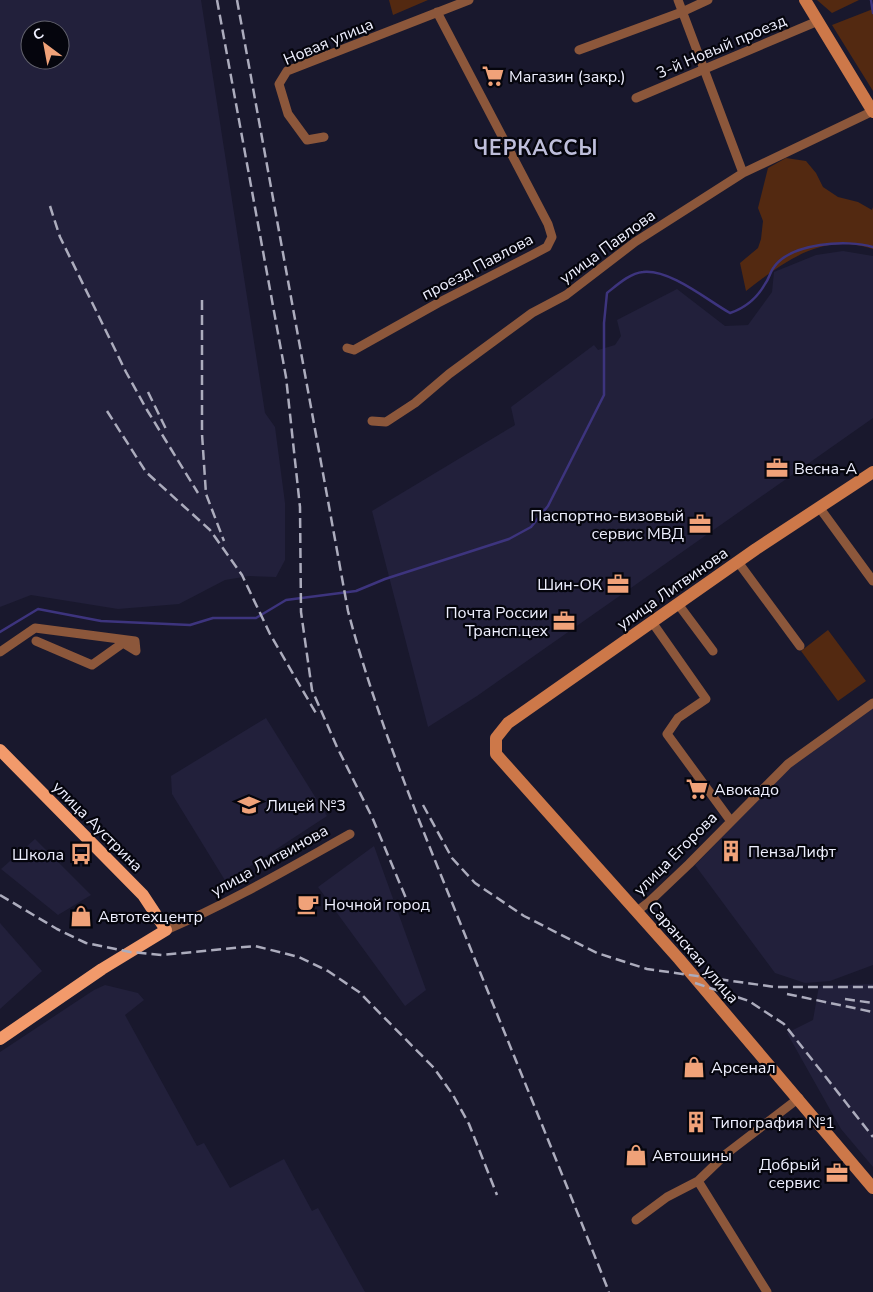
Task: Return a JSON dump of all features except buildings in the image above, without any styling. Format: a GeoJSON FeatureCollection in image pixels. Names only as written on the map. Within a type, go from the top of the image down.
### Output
{"type":"FeatureCollection","features":[{"type":"Feature","properties":{"kind":"main road"},"geometry":{"type":"LineString","coordinates":[[804,0],[873,111]]}},
{"type":"Feature","properties":{"kind":"main road","name":"улица Литвинова"},"geometry":{"type":"LineString","coordinates":[[496,738],[508,723],[738,562],[873,472]]}},
{"type":"Feature","properties":{"kind":"main road","name":"Саранская улица"},"geometry":{"type":"LineString","coordinates":[[496,738],[496,754],[637,911],[799,1098],[873,1188]]}},
{"type":"Feature","properties":{"kind":"main road","name":"улица Аустрина"},"geometry":{"type":"LineString","coordinates":[[0,750],[143,895],[166,930]]}},
{"type":"Feature","properties":{"kind":"main road","name":"улица Литвинова"},"geometry":{"type":"LineString","coordinates":[[0,1039],[102,969],[166,930]]}},
{"type":"Feature","properties":{"kind":"street","name":"Новая улица"},"geometry":{"type":"LineString","coordinates":[[324,137],[307,140],[288,114],[279,84],[287,71],[469,0]]}},
{"type":"Feature","properties":{"kind":"street"},"geometry":{"type":"LineString","coordinates":[[678,0],[744,173]]}},
{"type":"Feature","properties":{"kind":"street"},"geometry":{"type":"LineString","coordinates":[[579,50],[682,12],[708,0]]}},
{"type":"Feature","properties":{"kind":"street","name":"проезд Павлова"},"geometry":{"type":"LineString","coordinates":[[348,348],[354,350],[438,303],[532,256],[547,247],[552,237],[548,224],[437,12]]}},
{"type":"Feature","properties":{"kind":"street","name":"3-й Новый проезд"},"geometry":{"type":"LineString","coordinates":[[636,98],[818,22]]}},
{"type":"Feature","properties":{"kind":"street","name":"улица Павлова"},"geometry":{"type":"LineString","coordinates":[[372,421],[386,422],[532,313],[566,295],[635,242],[744,173],[873,111]]}},
{"type":"Feature","properties":{"kind":"street"},"geometry":{"type":"LineString","coordinates":[[818,507],[873,580]]}},
{"type":"Feature","properties":{"kind":"street"},"geometry":{"type":"LineString","coordinates":[[738,562],[800,646]]}},
{"type":"Feature","properties":{"kind":"street"},"geometry":{"type":"LineString","coordinates":[[678,604],[713,651]]}},
{"type":"Feature","properties":{"kind":"street"},"geometry":{"type":"LineString","coordinates":[[652,622],[706,699],[678,718],[667,734],[730,820]]}},
{"type":"Feature","properties":{"kind":"street"},"geometry":{"type":"LineString","coordinates":[[0,652],[36,628],[135,641],[136,651],[123,643],[92,665],[36,642]]}},
{"type":"Feature","properties":{"kind":"street","name":"улица Егорова"},"geometry":{"type":"LineString","coordinates":[[637,911],[689,864],[730,820],[788,764],[873,703]]}},
{"type":"Feature","properties":{"kind":"street","name":"улица Литвинова"},"geometry":{"type":"LineString","coordinates":[[166,930],[198,917],[254,889],[350,834]]}},
{"type":"Feature","properties":{"kind":"street"},"geometry":{"type":"LineString","coordinates":[[636,1220],[667,1197],[698,1181],[726,1154],[799,1098]]}},
{"type":"Feature","properties":{"kind":"street"},"geometry":{"type":"LineString","coordinates":[[698,1181],[767,1292]]}},
{"type":"Feature","properties":{"kind":"shaded area"},"geometry":{"type":"Polygon","coordinates":[[[0,0],[201,0],[265,413],[275,427],[285,503],[285,560],[276,577],[249,576],[225,580],[179,604],[118,609],[31,595],[0,607],[0,0]]]}},
{"type":"Feature","properties":{"kind":"shaded area"},"geometry":{"type":"Polygon","coordinates":[[[389,0],[428,0],[393,15],[389,0]]]}},
{"type":"Feature","properties":{"kind":"shaded area"},"geometry":{"type":"Polygon","coordinates":[[[817,0],[859,0],[832,13],[817,0]]]}},
{"type":"Feature","properties":{"kind":"shaded area"},"geometry":{"type":"Polygon","coordinates":[[[873,9],[873,91],[832,25],[873,9]]]}},
{"type":"Feature","properties":{"kind":"shaded area"},"geometry":{"type":"Polygon","coordinates":[[[786,158],[806,161],[816,173],[823,187],[838,197],[858,202],[872,210],[873,207],[873,249],[837,244],[820,247],[789,260],[746,291],[740,263],[758,248],[761,239],[763,221],[758,208],[768,168],[786,158]]]}},
{"type":"Feature","properties":{"kind":"shaded area"},"geometry":{"type":"Polygon","coordinates":[[[843,251],[873,256],[873,418],[477,696],[428,727],[372,511],[515,425],[511,407],[594,345],[598,350],[615,345],[621,336],[617,320],[677,289],[725,326],[748,325],[772,292],[774,272],[816,255],[843,251]]]}},
{"type":"Feature","properties":{"kind":"shaded area"},"geometry":{"type":"Polygon","coordinates":[[[828,630],[866,681],[838,701],[801,651],[828,630]]]}},
{"type":"Feature","properties":{"kind":"shaded area"},"geometry":{"type":"Polygon","coordinates":[[[873,706],[873,965],[830,981],[805,983],[775,973],[695,865],[793,764],[873,706]]]}},
{"type":"Feature","properties":{"kind":"shaded area","name":"Лицей №3"},"geometry":{"type":"Polygon","coordinates":[[[266,718],[327,816],[226,882],[172,794],[171,776],[266,718]]]}},
{"type":"Feature","properties":{"kind":"shaded area"},"geometry":{"type":"Polygon","coordinates":[[[35,839],[91,895],[58,915],[1,869],[35,839]]]}},
{"type":"Feature","properties":{"kind":"shaded area"},"geometry":{"type":"Polygon","coordinates":[[[374,846],[426,990],[405,1006],[318,887],[374,846]]]}},
{"type":"Feature","properties":{"kind":"shaded area"},"geometry":{"type":"Polygon","coordinates":[[[0,923],[42,971],[0,1009],[0,923]]]}},
{"type":"Feature","properties":{"kind":"shaded area"},"geometry":{"type":"Polygon","coordinates":[[[873,984],[873,1167],[841,1129],[787,1033],[813,1020],[819,986],[873,984]]]}},
{"type":"Feature","properties":{"kind":"shaded area"},"geometry":{"type":"Polygon","coordinates":[[[105,985],[138,993],[144,1000],[125,1015],[197,1146],[204,1143],[230,1188],[284,1159],[312,1211],[318,1208],[365,1292],[0,1292],[0,1052],[94,990],[105,985]]]}},
{"type":"Feature","properties":{"kind":"waterway"},"geometry":{"type":"LineString","coordinates":[[871,0],[873,13]]}},
{"type":"Feature","properties":{"kind":"waterway"},"geometry":{"type":"LineString","coordinates":[[0,632],[38,609],[101,621],[190,625],[213,618],[256,618],[286,600],[356,591],[385,579],[509,539],[531,527],[548,506],[604,395],[604,323],[607,293],[615,286],[638,273],[654,272],[688,286],[730,313],[746,305],[754,298],[762,289],[774,267],[782,259],[793,253],[806,248],[835,243],[873,247]]}},
{"type":"Feature","properties":{"kind":"railway"},"geometry":{"type":"LineString","coordinates":[[217,0],[286,377],[300,507],[301,612],[312,690],[337,747],[372,817],[408,903]]}},
{"type":"Feature","properties":{"kind":"railway"},"geometry":{"type":"LineString","coordinates":[[237,0],[348,611],[359,651],[371,690],[413,805],[609,1292]]}},
{"type":"Feature","properties":{"kind":"railway"},"geometry":{"type":"LineString","coordinates":[[50,206],[60,237],[126,372],[198,493]]}},
{"type":"Feature","properties":{"kind":"railway"},"geometry":{"type":"LineString","coordinates":[[202,300],[202,434],[206,494],[224,541]]}},
{"type":"Feature","properties":{"kind":"railway"},"geometry":{"type":"LineString","coordinates":[[148,392],[167,431]]}},
{"type":"Feature","properties":{"kind":"railway"},"geometry":{"type":"LineString","coordinates":[[107,411],[146,472],[210,530],[242,575],[270,634],[317,715]]}},
{"type":"Feature","properties":{"kind":"railway"},"geometry":{"type":"LineString","coordinates":[[423,805],[452,858],[475,883],[524,916],[597,953],[647,969],[775,987],[873,987]]}},
{"type":"Feature","properties":{"kind":"railway"},"geometry":{"type":"LineString","coordinates":[[0,895],[57,929],[86,943],[130,952],[162,955],[255,946],[299,957],[328,971],[359,992],[434,1068],[453,1095],[469,1124],[497,1195]]}},
{"type":"Feature","properties":{"kind":"railway"},"geometry":{"type":"LineString","coordinates":[[695,983],[749,1001],[784,1024],[873,1137]]}},
{"type":"Feature","properties":{"kind":"railway"},"geometry":{"type":"LineString","coordinates":[[787,994],[873,1012]]}},
{"type":"Feature","properties":{"kind":"railway"},"geometry":{"type":"LineString","coordinates":[[845,999],[873,1003]]}},
{"type":"Feature","properties":{"kind":"place","name":"Магазин (закр.)"},"geometry":{"type":"Point","coordinates":[493,76]}},
{"type":"Feature","properties":{"kind":"place","name":"Весна-А"},"geometry":{"type":"Point","coordinates":[777,468]}},
{"type":"Feature","properties":{"kind":"place","name":"Паспортно-визовый сервис МВД"},"geometry":{"type":"Point","coordinates":[700,524]}},
{"type":"Feature","properties":{"kind":"place","name":"Шин-ОК"},"geometry":{"type":"Point","coordinates":[618,584]}},
{"type":"Feature","properties":{"kind":"place","name":"Почта России Трансп.цех"},"geometry":{"type":"Point","coordinates":[564,621]}},
{"type":"Feature","properties":{"kind":"place","name":"Авокадо"},"geometry":{"type":"Point","coordinates":[697,789]}},
{"type":"Feature","properties":{"kind":"place","name":"Лицей №3"},"geometry":{"type":"Point","coordinates":[249,805]}},
{"type":"Feature","properties":{"kind":"place","name":"ПензаЛифт"},"geometry":{"type":"Point","coordinates":[731,851]}},
{"type":"Feature","properties":{"kind":"place","name":"Школа"},"geometry":{"type":"Point","coordinates":[81,854]}},
{"type":"Feature","properties":{"kind":"place","name":"Ночной город"},"geometry":{"type":"Point","coordinates":[308,904]}},
{"type":"Feature","properties":{"kind":"place","name":"Автотехцентр"},"geometry":{"type":"Point","coordinates":[81,916]}},
{"type":"Feature","properties":{"kind":"place","name":"Арсенал"},"geometry":{"type":"Point","coordinates":[694,1067]}},
{"type":"Feature","properties":{"kind":"place","name":"Типография №1"},"geometry":{"type":"Point","coordinates":[696,1122]}},
{"type":"Feature","properties":{"kind":"place","name":"Автошины"},"geometry":{"type":"Point","coordinates":[636,1155]}},
{"type":"Feature","properties":{"kind":"place","name":"Добрый сервис"},"geometry":{"type":"Point","coordinates":[837,1173]}},
{"type":"Feature","properties":{"kind":"district","name":"ЧЕРКАССЫ"},"geometry":{"type":"Point","coordinates":[536,148]}}]}
